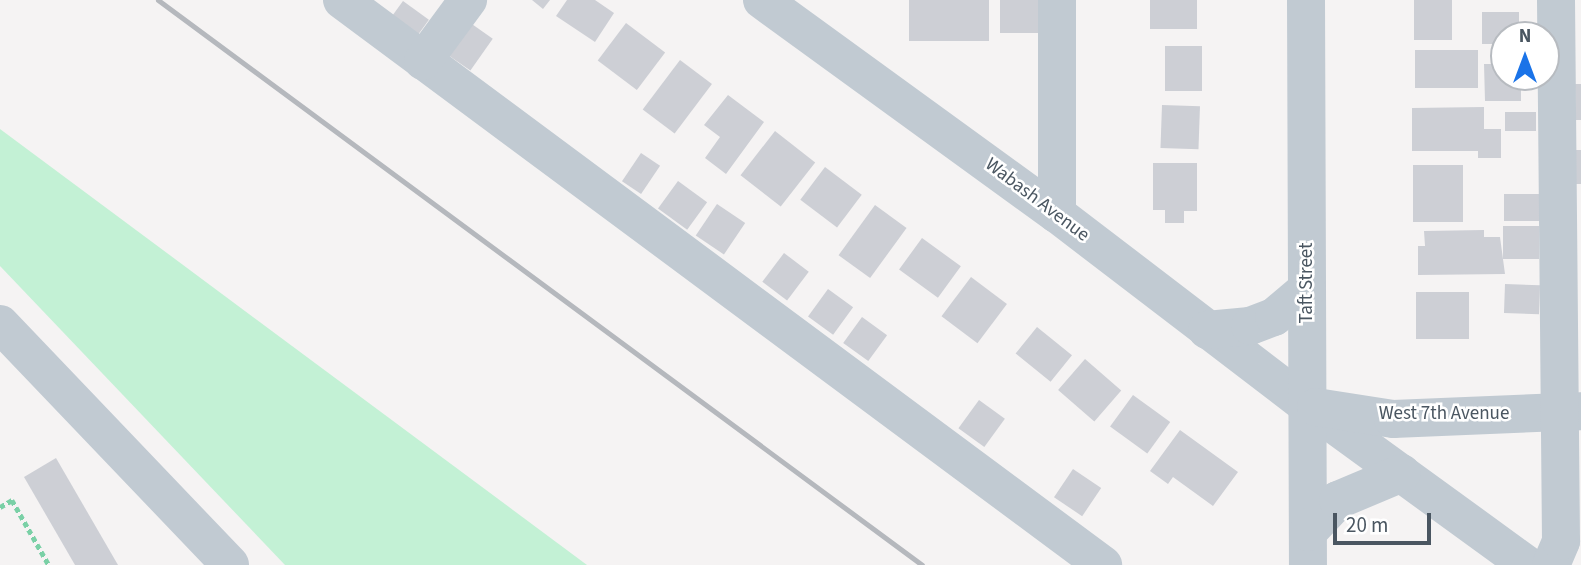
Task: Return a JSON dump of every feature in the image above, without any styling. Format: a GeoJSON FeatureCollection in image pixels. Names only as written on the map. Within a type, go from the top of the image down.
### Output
{"type":"FeatureCollection","features":[{"type":"Feature","properties":{"kind":"street"},"geometry":{"type":"LineString","coordinates":[[342,0],[1102,565]]}},
{"type":"Feature","properties":{"kind":"street"},"geometry":{"type":"LineString","coordinates":[[423,61],[468,0]]}},
{"type":"Feature","properties":{"kind":"street","name":"Wabash Avenue"},"geometry":{"type":"LineString","coordinates":[[762,0],[809,17],[1207,330],[1527,565]]}},
{"type":"Feature","properties":{"kind":"street"},"geometry":{"type":"LineString","coordinates":[[1057,0],[1057,214]]}},
{"type":"Feature","properties":{"kind":"street","name":"Taft Street"},"geometry":{"type":"LineString","coordinates":[[1306,0],[1308,549]]}},
{"type":"Feature","properties":{"kind":"street"},"geometry":{"type":"LineString","coordinates":[[1551,565],[1561,541],[1570,412],[1556,0]]}},
{"type":"Feature","properties":{"kind":"street"},"geometry":{"type":"LineString","coordinates":[[1207,330],[1250,326],[1274,317],[1307,289]]}},
{"type":"Feature","properties":{"kind":"street"},"geometry":{"type":"LineString","coordinates":[[0,324],[230,565]]}},
{"type":"Feature","properties":{"kind":"street","name":"West 7th Avenue"},"geometry":{"type":"LineString","coordinates":[[1307,405],[1393,419],[1570,412]]}},
{"type":"Feature","properties":{"kind":"street"},"geometry":{"type":"LineString","coordinates":[[1308,549],[1338,500],[1368,484],[1402,473]]}},
{"type":"Feature","properties":{"kind":"path"},"geometry":{"type":"LineString","coordinates":[[0,507],[12,500],[49,565]]}},
{"type":"Feature","properties":{"kind":"green space"},"geometry":{"type":"Polygon","coordinates":[[[0,129],[587,565],[285,565],[0,266],[0,129]]]}},
{"type":"Feature","properties":{"kind":"building"},"geometry":{"type":"Polygon","coordinates":[[[532,0],[550,0],[543,9],[532,0]]]}},
{"type":"Feature","properties":{"kind":"building"},"geometry":{"type":"Polygon","coordinates":[[[567,0],[595,0],[614,13],[595,42],[556,16],[567,0]]]}},
{"type":"Feature","properties":{"kind":"building"},"geometry":{"type":"Polygon","coordinates":[[[909,0],[989,0],[989,41],[909,41],[909,0]]]}},
{"type":"Feature","properties":{"kind":"building"},"geometry":{"type":"Polygon","coordinates":[[[1000,0],[1042,0],[1042,33],[1000,33],[1000,0]]]}},
{"type":"Feature","properties":{"kind":"building"},"geometry":{"type":"Polygon","coordinates":[[[1150,0],[1197,0],[1197,29],[1150,29],[1150,0]]]}},
{"type":"Feature","properties":{"kind":"building"},"geometry":{"type":"Polygon","coordinates":[[[1414,0],[1452,0],[1452,40],[1414,40],[1414,0]]]}},
{"type":"Feature","properties":{"kind":"building"},"geometry":{"type":"Polygon","coordinates":[[[403,1],[429,20],[417,37],[391,18],[403,1]]]}},
{"type":"Feature","properties":{"kind":"building"},"geometry":{"type":"Polygon","coordinates":[[[1482,12],[1519,12],[1519,21],[1490,21],[1490,44],[1482,44],[1482,12]]]}},
{"type":"Feature","properties":{"kind":"building"},"geometry":{"type":"Polygon","coordinates":[[[469,22],[493,39],[470,71],[447,54],[469,22]]]}},
{"type":"Feature","properties":{"kind":"building"},"geometry":{"type":"Polygon","coordinates":[[[626,23],[665,52],[637,90],[598,61],[626,23]]]}},
{"type":"Feature","properties":{"kind":"building"},"geometry":{"type":"Polygon","coordinates":[[[1165,46],[1202,46],[1202,91],[1165,91],[1165,46]]]}},
{"type":"Feature","properties":{"kind":"building"},"geometry":{"type":"Polygon","coordinates":[[[1415,50],[1478,50],[1478,88],[1415,88],[1415,50]]]}},
{"type":"Feature","properties":{"kind":"building"},"geometry":{"type":"Polygon","coordinates":[[[680,60],[712,84],[675,134],[643,110],[680,60]]]}},
{"type":"Feature","properties":{"kind":"building"},"geometry":{"type":"Polygon","coordinates":[[[1484,64],[1490,64],[1490,91],[1521,91],[1521,101],[1485,101],[1484,64]]]}},
{"type":"Feature","properties":{"kind":"building"},"geometry":{"type":"Polygon","coordinates":[[[1575,84],[1581,84],[1581,120],[1576,120],[1575,84]]]}},
{"type":"Feature","properties":{"kind":"building"},"geometry":{"type":"Polygon","coordinates":[[[728,95],[764,122],[726,174],[705,158],[720,137],[704,125],[728,95]]]}},
{"type":"Feature","properties":{"kind":"building"},"geometry":{"type":"Polygon","coordinates":[[[1162,105],[1200,106],[1198,149],[1160,148],[1162,105]]]}},
{"type":"Feature","properties":{"kind":"building"},"geometry":{"type":"Polygon","coordinates":[[[1484,107],[1484,129],[1501,129],[1501,158],[1478,158],[1478,151],[1412,151],[1412,108],[1484,107]]]}},
{"type":"Feature","properties":{"kind":"building"},"geometry":{"type":"Polygon","coordinates":[[[1505,112],[1536,112],[1536,131],[1505,131],[1505,112]]]}},
{"type":"Feature","properties":{"kind":"building"},"geometry":{"type":"Polygon","coordinates":[[[775,131],[815,162],[781,207],[741,175],[775,131]]]}},
{"type":"Feature","properties":{"kind":"building"},"geometry":{"type":"Polygon","coordinates":[[[1576,150],[1581,150],[1581,184],[1576,184],[1576,150]]]}},
{"type":"Feature","properties":{"kind":"building"},"geometry":{"type":"Polygon","coordinates":[[[641,153],[660,166],[641,194],[622,181],[641,153]]]}},
{"type":"Feature","properties":{"kind":"building"},"geometry":{"type":"Polygon","coordinates":[[[1153,163],[1197,163],[1197,211],[1184,211],[1184,223],[1165,223],[1165,210],[1153,210],[1153,163]]]}},
{"type":"Feature","properties":{"kind":"building"},"geometry":{"type":"Polygon","coordinates":[[[1413,165],[1463,165],[1463,222],[1413,222],[1413,165]]]}},
{"type":"Feature","properties":{"kind":"building"},"geometry":{"type":"Polygon","coordinates":[[[825,167],[862,195],[837,227],[800,200],[825,167]]]}},
{"type":"Feature","properties":{"kind":"building"},"geometry":{"type":"Polygon","coordinates":[[[678,181],[707,202],[687,230],[658,209],[678,181]]]}},
{"type":"Feature","properties":{"kind":"building"},"geometry":{"type":"Polygon","coordinates":[[[1504,194],[1539,194],[1539,221],[1504,221],[1504,194]]]}},
{"type":"Feature","properties":{"kind":"building"},"geometry":{"type":"Polygon","coordinates":[[[717,204],[745,223],[724,255],[696,236],[717,204]]]}},
{"type":"Feature","properties":{"kind":"building"},"geometry":{"type":"Polygon","coordinates":[[[875,205],[907,228],[870,278],[839,255],[875,205]]]}},
{"type":"Feature","properties":{"kind":"building"},"geometry":{"type":"Polygon","coordinates":[[[1503,226],[1539,226],[1539,259],[1503,259],[1503,226]]]}},
{"type":"Feature","properties":{"kind":"building"},"geometry":{"type":"Polygon","coordinates":[[[1484,230],[1484,237],[1500,237],[1505,274],[1418,275],[1418,246],[1425,246],[1424,231],[1484,230]]]}},
{"type":"Feature","properties":{"kind":"building"},"geometry":{"type":"Polygon","coordinates":[[[922,238],[961,266],[938,298],[899,270],[922,238]]]}},
{"type":"Feature","properties":{"kind":"building"},"geometry":{"type":"Polygon","coordinates":[[[784,253],[809,272],[787,300],[762,282],[784,253]]]}},
{"type":"Feature","properties":{"kind":"building"},"geometry":{"type":"Polygon","coordinates":[[[971,277],[1007,304],[977,343],[942,316],[971,277]]]}},
{"type":"Feature","properties":{"kind":"building"},"geometry":{"type":"Polygon","coordinates":[[[1505,284],[1540,285],[1539,314],[1504,313],[1505,284]]]}},
{"type":"Feature","properties":{"kind":"building"},"geometry":{"type":"Polygon","coordinates":[[[828,289],[853,307],[833,335],[808,317],[828,289]]]}},
{"type":"Feature","properties":{"kind":"building"},"geometry":{"type":"Polygon","coordinates":[[[1416,292],[1469,292],[1469,339],[1416,339],[1416,292]]]}},
{"type":"Feature","properties":{"kind":"building"},"geometry":{"type":"Polygon","coordinates":[[[862,317],[887,335],[868,361],[843,343],[862,317]]]}},
{"type":"Feature","properties":{"kind":"building"},"geometry":{"type":"Polygon","coordinates":[[[1037,327],[1072,355],[1051,382],[1016,353],[1037,327]]]}},
{"type":"Feature","properties":{"kind":"building"},"geometry":{"type":"Polygon","coordinates":[[[1085,359],[1121,390],[1094,421],[1058,390],[1085,359]]]}},
{"type":"Feature","properties":{"kind":"building"},"geometry":{"type":"Polygon","coordinates":[[[1133,395],[1170,422],[1147,454],[1110,427],[1133,395]]]}},
{"type":"Feature","properties":{"kind":"building"},"geometry":{"type":"Polygon","coordinates":[[[979,400],[1005,419],[984,447],[958,428],[979,400]]]}},
{"type":"Feature","properties":{"kind":"building"},"geometry":{"type":"Polygon","coordinates":[[[1180,430],[1238,472],[1213,506],[1173,477],[1168,484],[1150,471],[1180,430]]]}},
{"type":"Feature","properties":{"kind":"building"},"geometry":{"type":"Polygon","coordinates":[[[56,458],[118,565],[75,565],[24,477],[56,458]]]}},
{"type":"Feature","properties":{"kind":"building"},"geometry":{"type":"Polygon","coordinates":[[[1073,469],[1101,488],[1082,516],[1054,497],[1073,469]]]}},
{"type":"Feature","properties":{"kind":"railway"},"geometry":{"type":"LineString","coordinates":[[158,0],[922,565]]}}]}
